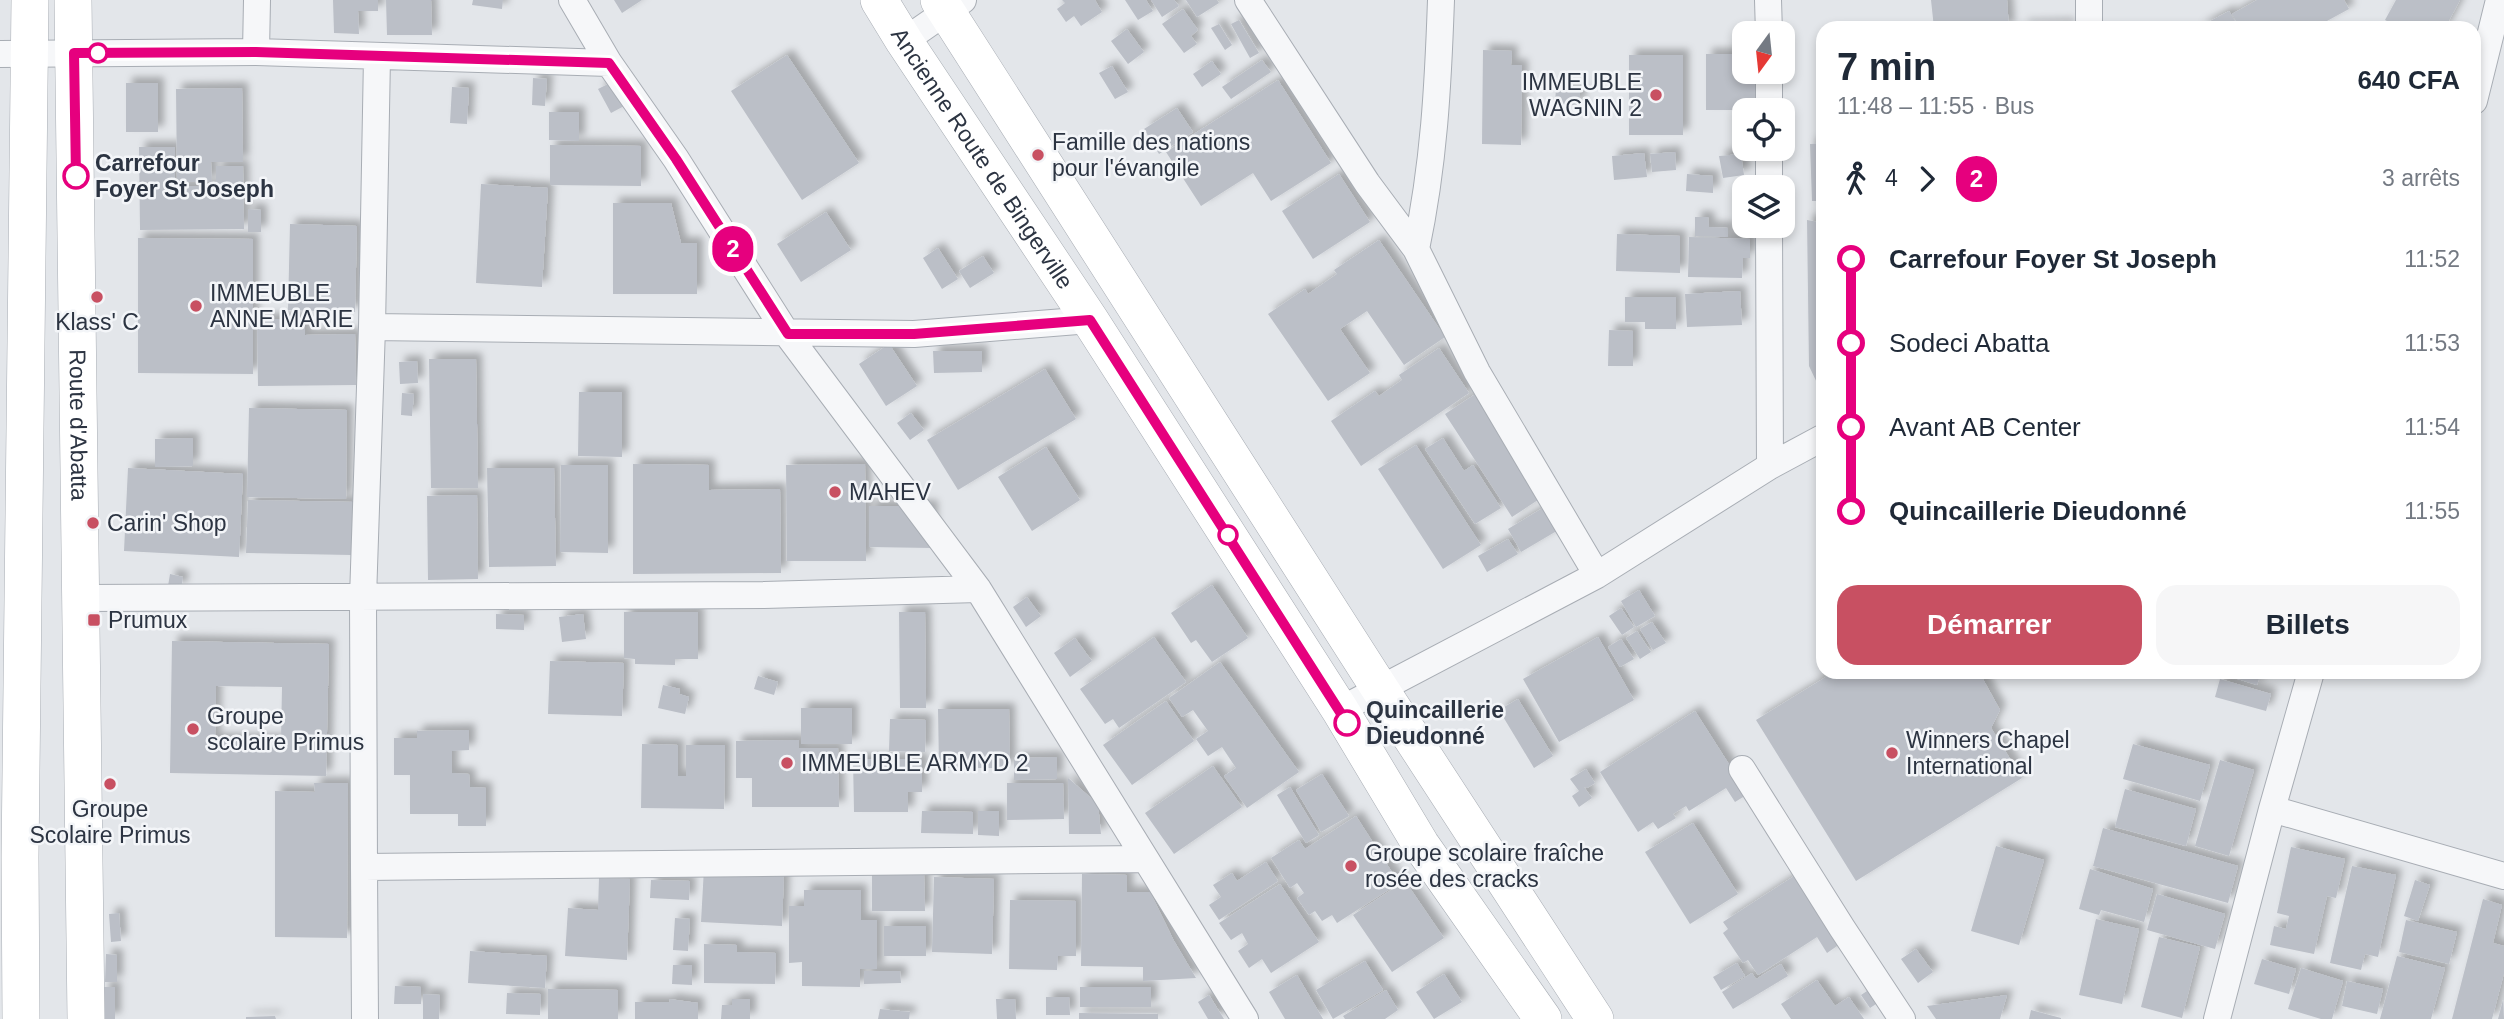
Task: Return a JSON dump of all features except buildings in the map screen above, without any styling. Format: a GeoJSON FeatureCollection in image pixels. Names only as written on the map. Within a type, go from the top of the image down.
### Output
{"type":"FeatureCollection","features":[{"type":"Feature","properties":{"kind":"street"},"geometry":{"type":"LineString","coordinates":[[21,1019],[10,857],[15,53],[30,0]]}},
{"type":"Feature","properties":{"kind":"street","name":"Route d'Abatta"},"geometry":{"type":"LineString","coordinates":[[73,0],[86,1019]]}},
{"type":"Feature","properties":{"kind":"street"},"geometry":{"type":"LineString","coordinates":[[256,52],[257,0]]}},
{"type":"Feature","properties":{"kind":"street"},"geometry":{"type":"LineString","coordinates":[[572,0],[609,63],[676,159],[788,334],[978,589],[1245,1019]]}},
{"type":"Feature","properties":{"kind":"street","name":"Ancienne Route de Bingerville"},"geometry":{"type":"LineString","coordinates":[[880,0],[904,41],[1090,320],[1340,710],[1421,845],[1543,1019]]}},
{"type":"Feature","properties":{"kind":"street"},"geometry":{"type":"LineString","coordinates":[[1248,0],[1367,183],[1416,249],[1477,372],[1597,575]]}},
{"type":"Feature","properties":{"kind":"street"},"geometry":{"type":"LineString","coordinates":[[1416,249],[1432,158],[1438,102],[1441,0]]}},
{"type":"Feature","properties":{"kind":"street"},"geometry":{"type":"LineString","coordinates":[[1768,0],[1769,21]]}},
{"type":"Feature","properties":{"kind":"street"},"geometry":{"type":"LineString","coordinates":[[2089,0],[2089,21]]}},
{"type":"Feature","properties":{"kind":"street"},"geometry":{"type":"LineString","coordinates":[[2481,71],[2499,0]]}},
{"type":"Feature","properties":{"kind":"street"},"geometry":{"type":"LineString","coordinates":[[904,41],[950,4]]}},
{"type":"Feature","properties":{"kind":"street","name":"Ancienne Route de Bingerville"},"geometry":{"type":"LineString","coordinates":[[950,4],[1380,690],[1595,1019]]}},
{"type":"Feature","properties":{"kind":"street"},"geometry":{"type":"LineString","coordinates":[[15,53],[256,52],[609,63]]}},
{"type":"Feature","properties":{"kind":"street"},"geometry":{"type":"LineString","coordinates":[[365,1019],[363,597],[377,57]]}},
{"type":"Feature","properties":{"kind":"street"},"geometry":{"type":"LineString","coordinates":[[1769,238],[1770,466]]}},
{"type":"Feature","properties":{"kind":"street"},"geometry":{"type":"LineString","coordinates":[[372,327],[914,334],[1090,320]]}},
{"type":"Feature","properties":{"kind":"street"},"geometry":{"type":"LineString","coordinates":[[1340,710],[1597,575],[1770,466],[1816,441]]}},
{"type":"Feature","properties":{"kind":"street"},"geometry":{"type":"LineString","coordinates":[[82,598],[764,595],[978,589]]}},
{"type":"Feature","properties":{"kind":"street"},"geometry":{"type":"LineString","coordinates":[[2217,1019],[2309,679]]}},
{"type":"Feature","properties":{"kind":"street"},"geometry":{"type":"LineString","coordinates":[[1742,769],[1902,1019]]}},
{"type":"Feature","properties":{"kind":"street"},"geometry":{"type":"LineString","coordinates":[[2272,809],[2504,876]]}},
{"type":"Feature","properties":{"kind":"street"},"geometry":{"type":"LineString","coordinates":[[364,867],[1144,859]]}},
{"type":"Feature","properties":{"kind":"bus line","name":"2"},"geometry":{"type":"LineString","coordinates":[[76,176],[74,53],[256,52],[609,63],[676,159],[788,334],[914,334],[1090,320],[1347,723]]}},
{"type":"Feature","properties":{"kind":"place","name":"IMMEUBLE WAGNIN 2"},"geometry":{"type":"Point","coordinates":[1656,95]}},
{"type":"Feature","properties":{"kind":"place","name":"Famille des nations pour l'évangile"},"geometry":{"type":"Point","coordinates":[1038,155]}},
{"type":"Feature","properties":{"kind":"place","name":"Carrefour Foyer St Joseph"},"geometry":{"type":"Point","coordinates":[76,176]}},
{"type":"Feature","properties":{"kind":"place","name":"Klass' C"},"geometry":{"type":"Point","coordinates":[97,297]}},
{"type":"Feature","properties":{"kind":"place","name":"IMMEUBLE ANNE MARIE"},"geometry":{"type":"Point","coordinates":[196,306]}},
{"type":"Feature","properties":{"kind":"place","name":"MAHEV"},"geometry":{"type":"Point","coordinates":[835,492]}},
{"type":"Feature","properties":{"kind":"place","name":"Carin' Shop"},"geometry":{"type":"Point","coordinates":[93,523]}},
{"type":"Feature","properties":{"kind":"place","name":"Prumux"},"geometry":{"type":"Point","coordinates":[94,620]}},
{"type":"Feature","properties":{"kind":"place","name":"Quincaillerie Dieudonné"},"geometry":{"type":"Point","coordinates":[1347,723]}},
{"type":"Feature","properties":{"kind":"place","name":"Groupe scolaire Primus"},"geometry":{"type":"Point","coordinates":[193,729]}},
{"type":"Feature","properties":{"kind":"place","name":"Winners Chapel International"},"geometry":{"type":"Point","coordinates":[1892,753]}},
{"type":"Feature","properties":{"kind":"place","name":"IMMEUBLE ARMYD 2"},"geometry":{"type":"Point","coordinates":[787,763]}},
{"type":"Feature","properties":{"kind":"place","name":"Groupe Scolaire Primus"},"geometry":{"type":"Point","coordinates":[110,784]}},
{"type":"Feature","properties":{"kind":"place","name":"Groupe scolaire fraîche rosée des cracks"},"geometry":{"type":"Point","coordinates":[1351,866]}}]}
